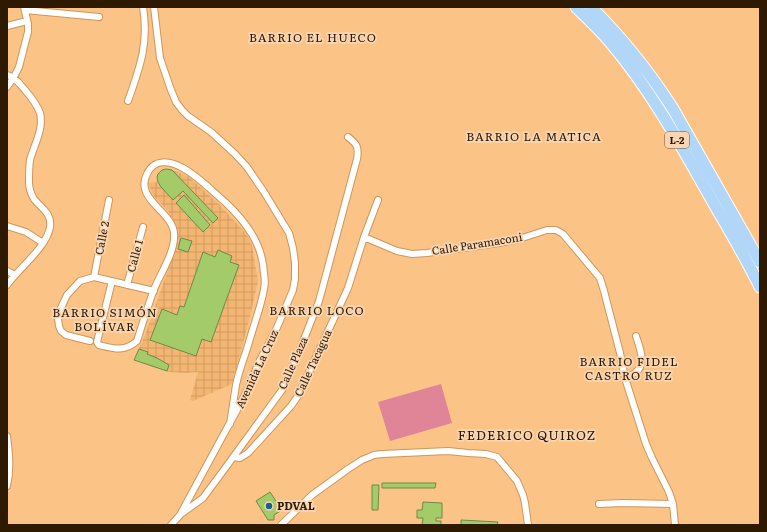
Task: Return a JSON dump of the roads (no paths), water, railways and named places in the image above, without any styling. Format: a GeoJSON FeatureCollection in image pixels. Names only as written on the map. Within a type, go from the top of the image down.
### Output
{"type":"FeatureCollection","features":[{"type":"Feature","properties":{"kind":"highway","name":"L-2"},"geometry":{"type":"LineString","coordinates":[[576,7],[613,45],[650,95],[695,170],[760,287]]}},
{"type":"Feature","properties":{"kind":"highway","name":"L-2"},"geometry":{"type":"LineString","coordinates":[[591,7],[619,35],[660,88],[673,108],[760,262]]}},
{"type":"Feature","properties":{"kind":"street"},"geometry":{"type":"LineString","coordinates":[[128,101],[139,70],[143,51],[145,37],[143,7]]}},
{"type":"Feature","properties":{"kind":"street","name":"Avenida La Cruz"},"geometry":{"type":"LineString","coordinates":[[154,7],[160,58],[176,102],[188,116],[211,132],[235,154],[247,168],[264,192],[289,233],[295,263],[293,290],[275,332],[258,364],[250,385],[180,515],[171,525]]}},
{"type":"Feature","properties":{"kind":"street"},"geometry":{"type":"LineString","coordinates":[[7,87],[10,76],[19,68],[26,44],[28,21],[24,9],[99,17]]}},
{"type":"Feature","properties":{"kind":"street"},"geometry":{"type":"LineString","coordinates":[[7,26],[28,21]]}},
{"type":"Feature","properties":{"kind":"street"},"geometry":{"type":"LineString","coordinates":[[7,285],[43,243],[50,227],[50,220],[46,210],[35,200],[32,195],[29,181],[30,160],[40,130],[40,113],[34,101],[10,76]]}},
{"type":"Feature","properties":{"kind":"street","name":"Calle Plaza"},"geometry":{"type":"LineString","coordinates":[[180,515],[203,498],[282,390],[297,357],[319,300],[357,159],[358,152],[356,143],[348,137]]}},
{"type":"Feature","properties":{"kind":"street"},"geometry":{"type":"LineString","coordinates":[[112,281],[97,342],[99,345],[115,349],[123,349],[131,346],[137,341],[154,291],[169,258],[173,243],[174,229],[145,190],[144,180],[148,171],[153,166],[159,163],[168,162],[180,166],[200,179],[237,214],[246,225],[260,248],[264,267],[264,288],[236,384],[230,424]]}},
{"type":"Feature","properties":{"kind":"street","name":"Calle 2"},"geometry":{"type":"LineString","coordinates":[[94,277],[109,200]]}},
{"type":"Feature","properties":{"kind":"street","name":"Calle Tacagua"},"geometry":{"type":"LineString","coordinates":[[233,457],[240,458],[248,454],[291,406],[298,396],[348,288],[364,237],[378,200]]}},
{"type":"Feature","properties":{"kind":"street"},"geometry":{"type":"LineString","coordinates":[[7,226],[26,232],[43,243]]}},
{"type":"Feature","properties":{"kind":"street","name":"Calle 1"},"geometry":{"type":"LineString","coordinates":[[126,285],[143,227]]}},
{"type":"Feature","properties":{"kind":"street","name":"Calle Paramaconi"},"geometry":{"type":"LineString","coordinates":[[364,237],[397,251],[412,254],[499,243],[519,239],[542,231],[556,230],[563,234],[600,278],[620,353],[625,378],[646,444],[669,492],[673,504],[675,525]]}},
{"type":"Feature","properties":{"kind":"street"},"geometry":{"type":"LineString","coordinates":[[7,271],[15,275]]}},
{"type":"Feature","properties":{"kind":"street"},"geometry":{"type":"LineString","coordinates":[[90,341],[66,335],[61,331],[59,326],[58,318],[66,296],[80,281],[94,277],[154,291]]}},
{"type":"Feature","properties":{"kind":"street"},"geometry":{"type":"LineString","coordinates":[[625,378],[640,369],[642,362],[636,336]]}},
{"type":"Feature","properties":{"kind":"street"},"geometry":{"type":"LineString","coordinates":[[7,436],[9,449],[9,478],[7,486]]}},
{"type":"Feature","properties":{"kind":"street"},"geometry":{"type":"LineString","coordinates":[[281,525],[312,495],[362,460],[374,455],[382,454],[448,451],[486,454],[497,457],[517,481],[523,495],[528,525]]}},
{"type":"Feature","properties":{"kind":"street"},"geometry":{"type":"LineString","coordinates":[[599,504],[673,504]]}},
{"type":"Feature","properties":{"kind":"place","name":"PDVAL"},"geometry":{"type":"Point","coordinates":[269,506]}},
{"type":"Feature","properties":{"kind":"district","name":"BARRIO EL HUECO"},"geometry":{"type":"Point","coordinates":[313,38]}},
{"type":"Feature","properties":{"kind":"district","name":"BARRIO LA MATICA"},"geometry":{"type":"Point","coordinates":[534,137]}},
{"type":"Feature","properties":{"kind":"district","name":"BARRIO LOCO"},"geometry":{"type":"Point","coordinates":[317,311]}},
{"type":"Feature","properties":{"kind":"district","name":"BARRIO SIMÓN BOLÍVAR"},"geometry":{"type":"Point","coordinates":[105,320]}},
{"type":"Feature","properties":{"kind":"district","name":"BARRIO FIDEL CASTRO RUZ"},"geometry":{"type":"Point","coordinates":[629,369]}},
{"type":"Feature","properties":{"kind":"district","name":"FEDERICO QUIROZ"},"geometry":{"type":"Point","coordinates":[527,435]}}]}
